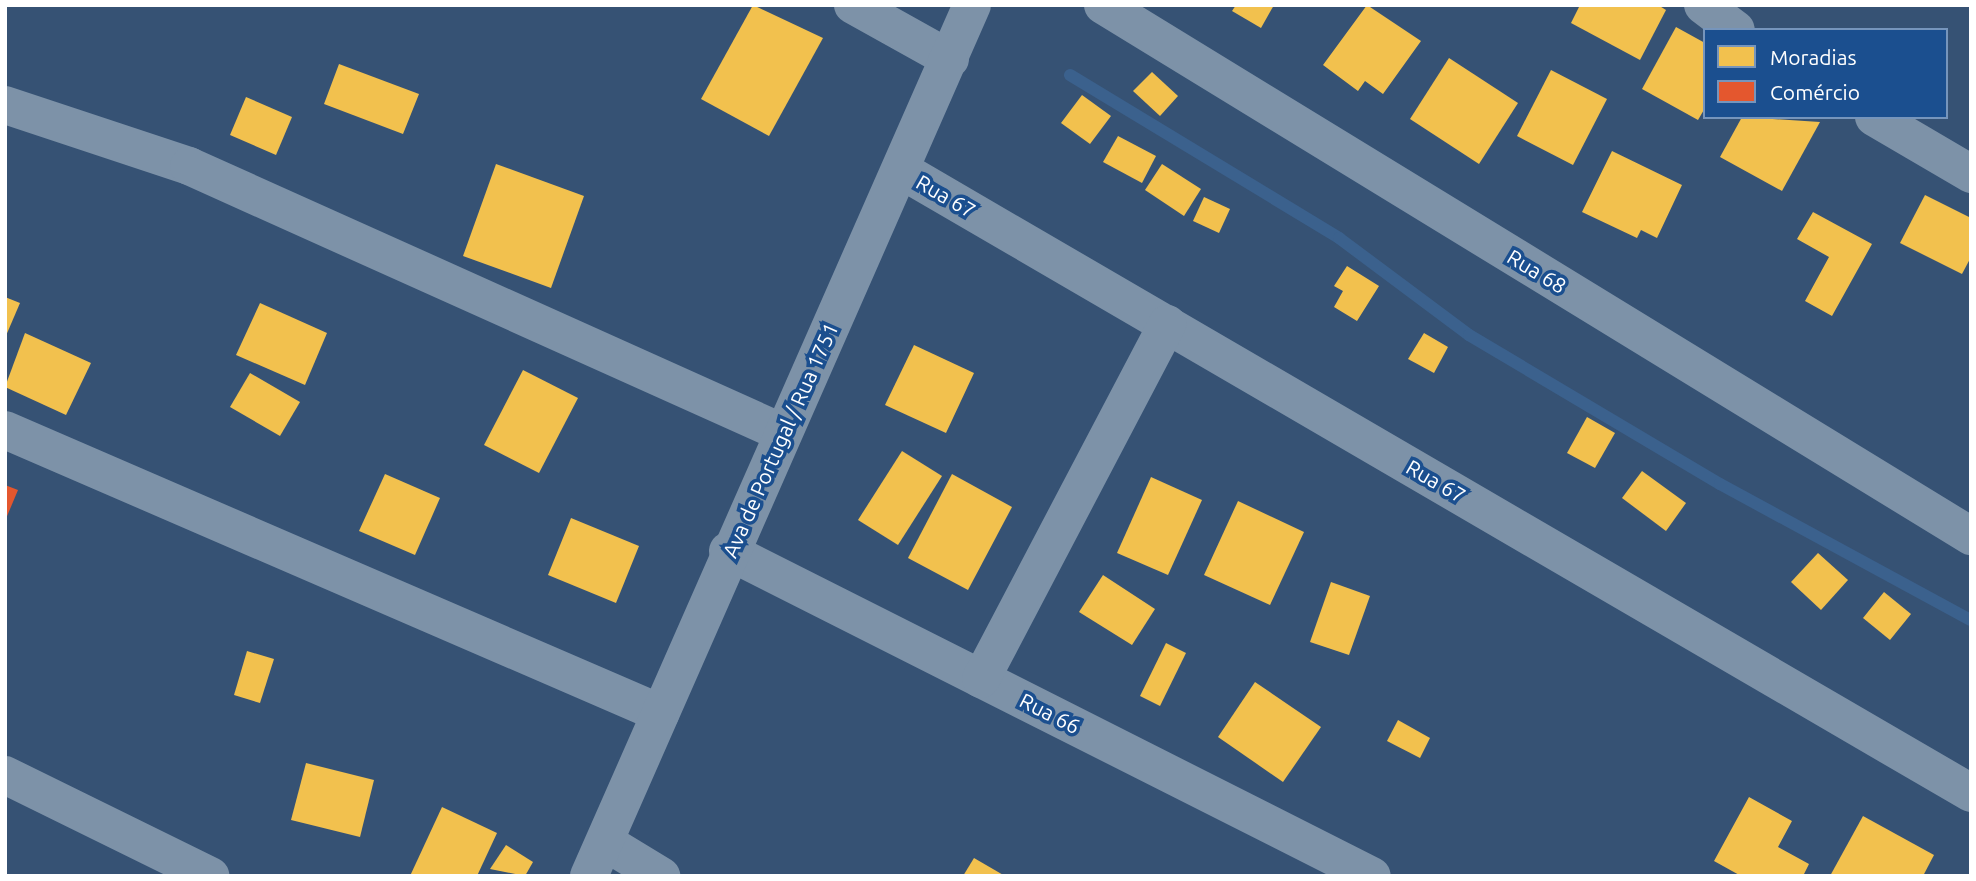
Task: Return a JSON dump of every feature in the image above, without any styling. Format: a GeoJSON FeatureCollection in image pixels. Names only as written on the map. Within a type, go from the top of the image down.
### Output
{"type":"FeatureCollection","features":[{"type":"Feature","properties":{"kind":"street"},"geometry":{"type":"LineString","coordinates":[[853,5],[950,59]]}},
{"type":"Feature","properties":{"kind":"street","name":"Ava de Portugal / Rua 1751"},"geometry":{"type":"LineString","coordinates":[[597,859],[728,551],[901,170],[972,5]]}},
{"type":"Feature","properties":{"kind":"street","name":"Rua 68"},"geometry":{"type":"LineString","coordinates":[[1103,5],[1971,536]]}},
{"type":"Feature","properties":{"kind":"street"},"geometry":{"type":"LineString","coordinates":[[1703,5],[1733,28]]}},
{"type":"Feature","properties":{"kind":"street"},"geometry":{"type":"LineString","coordinates":[[5,105],[189,166],[781,432]]}},
{"type":"Feature","properties":{"kind":"street"},"geometry":{"type":"LineString","coordinates":[[1877,119],[1971,174]]}},
{"type":"Feature","properties":{"kind":"street","name":"Rua 67"},"geometry":{"type":"LineString","coordinates":[[901,170],[1971,793]]}},
{"type":"Feature","properties":{"kind":"street"},"geometry":{"type":"LineString","coordinates":[[981,678],[1167,324]]}},
{"type":"Feature","properties":{"kind":"street"},"geometry":{"type":"LineString","coordinates":[[5,430],[660,713]]}},
{"type":"Feature","properties":{"kind":"street","name":"Rua 66"},"geometry":{"type":"LineString","coordinates":[[728,551],[1372,876]]}},
{"type":"Feature","properties":{"kind":"street"},"geometry":{"type":"LineString","coordinates":[[5,775],[210,876]]}},
{"type":"Feature","properties":{"kind":"street"},"geometry":{"type":"LineString","coordinates":[[597,859],[661,876]]}},
{"type":"Feature","properties":{"kind":"building: Moradias"},"geometry":{"type":"Polygon","coordinates":[[[753,5],[823,38],[769,136],[701,99],[753,5]]]}},
{"type":"Feature","properties":{"kind":"building: Moradias"},"geometry":{"type":"Polygon","coordinates":[[[1236,5],[1274,5],[1261,28],[1232,11],[1236,5]]]}},
{"type":"Feature","properties":{"kind":"building: Moradias"},"geometry":{"type":"Polygon","coordinates":[[[1367,5],[1421,41],[1383,94],[1365,81],[1358,91],[1323,65],[1367,5]]]}},
{"type":"Feature","properties":{"kind":"building: Moradias"},"geometry":{"type":"Polygon","coordinates":[[[1580,5],[1658,5],[1666,10],[1640,60],[1571,23],[1580,5]]]}},
{"type":"Feature","properties":{"kind":"building: Moradias"},"geometry":{"type":"Polygon","coordinates":[[[1676,27],[1703,42],[1703,111],[1698,120],[1642,89],[1676,27]]]}},
{"type":"Feature","properties":{"kind":"building: Moradias"},"geometry":{"type":"Polygon","coordinates":[[[1449,58],[1518,103],[1479,164],[1410,119],[1449,58]]]}},
{"type":"Feature","properties":{"kind":"building: Moradias"},"geometry":{"type":"Polygon","coordinates":[[[339,64],[419,94],[403,134],[324,104],[339,64]]]}},
{"type":"Feature","properties":{"kind":"building: Moradias"},"geometry":{"type":"Polygon","coordinates":[[[1551,70],[1607,99],[1573,165],[1517,136],[1551,70]]]}},
{"type":"Feature","properties":{"kind":"building: Moradias"},"geometry":{"type":"Polygon","coordinates":[[[1152,72],[1178,96],[1160,116],[1133,91],[1152,72]]]}},
{"type":"Feature","properties":{"kind":"building: Moradias"},"geometry":{"type":"Polygon","coordinates":[[[1082,95],[1111,116],[1090,144],[1061,123],[1082,95]]]}},
{"type":"Feature","properties":{"kind":"building: Moradias"},"geometry":{"type":"Polygon","coordinates":[[[246,97],[292,117],[276,155],[230,135],[246,97]]]}},
{"type":"Feature","properties":{"kind":"building: Moradias"},"geometry":{"type":"Polygon","coordinates":[[[1741,119],[1820,122],[1782,191],[1720,157],[1741,119]]]}},
{"type":"Feature","properties":{"kind":"building: Moradias"},"geometry":{"type":"Polygon","coordinates":[[[1118,136],[1156,156],[1142,183],[1103,162],[1118,136]]]}},
{"type":"Feature","properties":{"kind":"building: Moradias"},"geometry":{"type":"Polygon","coordinates":[[[1612,151],[1682,185],[1657,238],[1641,230],[1637,238],[1582,212],[1612,151]]]}},
{"type":"Feature","properties":{"kind":"building: Moradias"},"geometry":{"type":"Polygon","coordinates":[[[496,164],[584,196],[551,288],[463,256],[496,164]]]}},
{"type":"Feature","properties":{"kind":"building: Moradias"},"geometry":{"type":"Polygon","coordinates":[[[1162,164],[1201,189],[1184,216],[1145,190],[1162,164]]]}},
{"type":"Feature","properties":{"kind":"building: Moradias"},"geometry":{"type":"Polygon","coordinates":[[[1925,195],[1971,218],[1971,257],[1962,274],[1900,243],[1925,195]]]}},
{"type":"Feature","properties":{"kind":"building: Moradias"},"geometry":{"type":"Polygon","coordinates":[[[1204,197],[1230,209],[1219,233],[1193,221],[1204,197]]]}},
{"type":"Feature","properties":{"kind":"building: Moradias"},"geometry":{"type":"Polygon","coordinates":[[[1813,212],[1872,244],[1832,316],[1805,301],[1829,257],[1797,239],[1813,212]]]}},
{"type":"Feature","properties":{"kind":"building: Moradias"},"geometry":{"type":"Polygon","coordinates":[[[1347,266],[1379,286],[1357,321],[1334,307],[1343,291],[1334,286],[1347,266]]]}},
{"type":"Feature","properties":{"kind":"building: Moradias"},"geometry":{"type":"Polygon","coordinates":[[[5,297],[20,303],[5,338],[5,297]]]}},
{"type":"Feature","properties":{"kind":"building: Moradias"},"geometry":{"type":"Polygon","coordinates":[[[260,303],[327,333],[305,385],[236,355],[260,303]]]}},
{"type":"Feature","properties":{"kind":"building: Moradias"},"geometry":{"type":"Polygon","coordinates":[[[25,333],[91,363],[66,415],[5,387],[25,333]]]}},
{"type":"Feature","properties":{"kind":"building: Moradias"},"geometry":{"type":"Polygon","coordinates":[[[1424,333],[1448,347],[1434,373],[1408,359],[1424,333]]]}},
{"type":"Feature","properties":{"kind":"building: Moradias"},"geometry":{"type":"Polygon","coordinates":[[[914,345],[974,373],[946,433],[885,405],[914,345]]]}},
{"type":"Feature","properties":{"kind":"building: Moradias"},"geometry":{"type":"Polygon","coordinates":[[[523,370],[578,398],[539,473],[484,445],[523,370]]]}},
{"type":"Feature","properties":{"kind":"building: Moradias"},"geometry":{"type":"Polygon","coordinates":[[[250,373],[300,402],[280,436],[230,407],[250,373]]]}},
{"type":"Feature","properties":{"kind":"building: Moradias"},"geometry":{"type":"Polygon","coordinates":[[[1587,417],[1615,433],[1595,468],[1567,453],[1587,417]]]}},
{"type":"Feature","properties":{"kind":"building: Moradias"},"geometry":{"type":"Polygon","coordinates":[[[902,451],[942,476],[898,545],[858,520],[902,451]]]}},
{"type":"Feature","properties":{"kind":"building: Moradias"},"geometry":{"type":"Polygon","coordinates":[[[1642,471],[1686,503],[1666,531],[1622,498],[1642,471]]]}},
{"type":"Feature","properties":{"kind":"building: Moradias"},"geometry":{"type":"Polygon","coordinates":[[[385,474],[440,498],[415,555],[359,531],[385,474]]]}},
{"type":"Feature","properties":{"kind":"building: Moradias"},"geometry":{"type":"Polygon","coordinates":[[[952,474],[1012,507],[968,590],[908,558],[952,474]]]}},
{"type":"Feature","properties":{"kind":"building: Moradias"},"geometry":{"type":"Polygon","coordinates":[[[1151,477],[1202,500],[1168,575],[1117,553],[1151,477]]]}},
{"type":"Feature","properties":{"kind":"building: Moradias"},"geometry":{"type":"Polygon","coordinates":[[[1238,501],[1304,532],[1270,605],[1204,575],[1238,501]]]}},
{"type":"Feature","properties":{"kind":"building: Moradias"},"geometry":{"type":"Polygon","coordinates":[[[571,518],[639,546],[616,603],[548,575],[571,518]]]}},
{"type":"Feature","properties":{"kind":"building: Moradias"},"geometry":{"type":"Polygon","coordinates":[[[1818,553],[1848,580],[1821,610],[1791,582],[1818,553]]]}},
{"type":"Feature","properties":{"kind":"building: Moradias"},"geometry":{"type":"Polygon","coordinates":[[[1103,575],[1155,609],[1132,645],[1079,612],[1103,575]]]}},
{"type":"Feature","properties":{"kind":"building: Moradias"},"geometry":{"type":"Polygon","coordinates":[[[1331,582],[1370,596],[1349,655],[1310,642],[1331,582]]]}},
{"type":"Feature","properties":{"kind":"building: Moradias"},"geometry":{"type":"Polygon","coordinates":[[[1884,592],[1911,614],[1890,640],[1863,618],[1884,592]]]}},
{"type":"Feature","properties":{"kind":"building: Moradias"},"geometry":{"type":"Polygon","coordinates":[[[1166,643],[1186,653],[1160,706],[1140,696],[1166,643]]]}},
{"type":"Feature","properties":{"kind":"building: Moradias"},"geometry":{"type":"Polygon","coordinates":[[[247,651],[274,659],[260,703],[234,695],[247,651]]]}},
{"type":"Feature","properties":{"kind":"building: Moradias"},"geometry":{"type":"Polygon","coordinates":[[[1255,682],[1321,727],[1283,782],[1218,737],[1255,682]]]}},
{"type":"Feature","properties":{"kind":"building: Moradias"},"geometry":{"type":"Polygon","coordinates":[[[1398,720],[1430,738],[1420,758],[1387,741],[1398,720]]]}},
{"type":"Feature","properties":{"kind":"building: Moradias"},"geometry":{"type":"Polygon","coordinates":[[[306,763],[374,780],[360,837],[291,820],[306,763]]]}},
{"type":"Feature","properties":{"kind":"building: Moradias"},"geometry":{"type":"Polygon","coordinates":[[[1749,797],[1792,821],[1778,847],[1809,864],[1803,876],[1741,876],[1714,861],[1749,797]]]}},
{"type":"Feature","properties":{"kind":"building: Moradias"},"geometry":{"type":"Polygon","coordinates":[[[442,807],[497,833],[477,876],[410,876],[442,807]]]}},
{"type":"Feature","properties":{"kind":"building: Moradias"},"geometry":{"type":"Polygon","coordinates":[[[1863,816],[1934,855],[1923,876],[1830,876],[1863,816]]]}},
{"type":"Feature","properties":{"kind":"building: Moradias"},"geometry":{"type":"Polygon","coordinates":[[[506,845],[533,862],[525,876],[490,869],[506,845]]]}},
{"type":"Feature","properties":{"kind":"building: Moradias"},"geometry":{"type":"Polygon","coordinates":[[[974,858],[1005,876],[963,876],[974,858]]]}},
{"type":"Feature","properties":{"kind":"building: Comércio"},"geometry":{"type":"Polygon","coordinates":[[[5,485],[18,490],[5,521],[5,485]]]}},
{"type":"Feature","properties":{"kind":"waterway"},"geometry":{"type":"LineString","coordinates":[[1070,75],[1339,238],[1469,335],[1720,484],[1971,620]]}}]}
